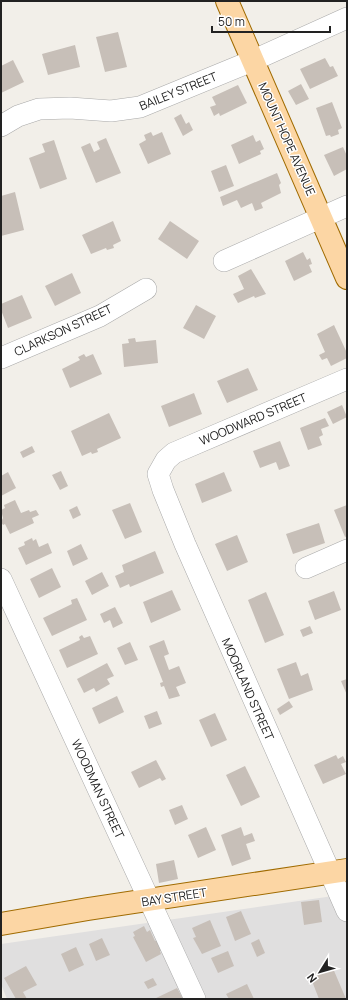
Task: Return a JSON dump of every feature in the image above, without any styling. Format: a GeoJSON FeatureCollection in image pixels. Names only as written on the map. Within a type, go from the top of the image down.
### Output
{"type":"FeatureCollection","features":[{"type":"Feature","properties":{"kind":"main road","name":"MOUNT HOPE AVENUE"},"geometry":{"type":"LineString","coordinates":[[227,1],[347,278]]}},
{"type":"Feature","properties":{"kind":"main road","name":"BAY STREET"},"geometry":{"type":"LineString","coordinates":[[1,924],[88,908],[150,901],[339,871]]}},
{"type":"Feature","properties":{"kind":"street","name":"BAILEY STREET"},"geometry":{"type":"LineString","coordinates":[[1,126],[18,116],[39,109],[70,108],[111,111],[140,107],[252,61],[347,18]]}},
{"type":"Feature","properties":{"kind":"street"},"geometry":{"type":"LineString","coordinates":[[224,261],[347,206]]}},
{"type":"Feature","properties":{"kind":"street","name":"CLARKSON STREET"},"geometry":{"type":"LineString","coordinates":[[1,358],[100,316],[146,289]]}},
{"type":"Feature","properties":{"kind":"street","name":"WOODWARD STREET"},"geometry":{"type":"LineString","coordinates":[[163,465],[174,453],[347,379]]}},
{"type":"Feature","properties":{"kind":"street","name":"MOORLAND STREET"},"geometry":{"type":"LineString","coordinates":[[163,465],[158,474],[163,490],[237,662],[339,871],[347,911]]}},
{"type":"Feature","properties":{"kind":"street"},"geometry":{"type":"LineString","coordinates":[[306,568],[347,550]]}},
{"type":"Feature","properties":{"kind":"street","name":"WOODMAN STREET"},"geometry":{"type":"LineString","coordinates":[[1,579],[8,611],[150,901],[195,999]]}},
{"type":"Feature","properties":{"kind":"shaded area"},"geometry":{"type":"Polygon","coordinates":[[[347,894],[347,999],[7,999],[1,984],[1,944],[347,894]]]}},
{"type":"Feature","properties":{"kind":"building"},"geometry":{"type":"Polygon","coordinates":[[[118,32],[127,67],[105,72],[96,37],[118,32]]]}},
{"type":"Feature","properties":{"kind":"building"},"geometry":{"type":"Polygon","coordinates":[[[75,45],[80,67],[48,75],[42,54],[75,45]]]}},
{"type":"Feature","properties":{"kind":"building"},"geometry":{"type":"Polygon","coordinates":[[[325,58],[330,67],[333,66],[338,76],[310,89],[300,69],[325,58]]]}},
{"type":"Feature","properties":{"kind":"building"},"geometry":{"type":"Polygon","coordinates":[[[13,60],[24,82],[1,93],[1,66],[13,60]]]}},
{"type":"Feature","properties":{"kind":"building"},"geometry":{"type":"Polygon","coordinates":[[[301,84],[309,99],[296,105],[288,91],[301,84]]]}},
{"type":"Feature","properties":{"kind":"building"},"geometry":{"type":"Polygon","coordinates":[[[238,85],[247,103],[220,116],[219,113],[214,116],[210,107],[216,105],[212,97],[238,85]]]}},
{"type":"Feature","properties":{"kind":"building"},"geometry":{"type":"Polygon","coordinates":[[[332,102],[342,128],[338,130],[339,134],[331,137],[330,135],[326,136],[316,108],[332,102]]]}},
{"type":"Feature","properties":{"kind":"building"},"geometry":{"type":"Polygon","coordinates":[[[181,114],[186,124],[189,122],[193,130],[183,136],[174,118],[181,114]]]}},
{"type":"Feature","properties":{"kind":"building"},"geometry":{"type":"Polygon","coordinates":[[[151,132],[153,136],[162,132],[171,154],[148,164],[139,144],[146,140],[144,135],[151,132]]]}},
{"type":"Feature","properties":{"kind":"building"},"geometry":{"type":"Polygon","coordinates":[[[253,135],[256,142],[260,140],[264,149],[260,151],[261,154],[239,164],[231,145],[253,135]]]}},
{"type":"Feature","properties":{"kind":"building"},"geometry":{"type":"Polygon","coordinates":[[[106,138],[121,173],[96,183],[81,147],[90,143],[94,152],[100,149],[97,142],[106,138]]]}},
{"type":"Feature","properties":{"kind":"building"},"geometry":{"type":"Polygon","coordinates":[[[54,140],[67,179],[40,189],[29,158],[45,152],[42,144],[54,140]]]}},
{"type":"Feature","properties":{"kind":"building"},"geometry":{"type":"Polygon","coordinates":[[[343,147],[347,156],[347,169],[334,176],[324,155],[343,147]]]}},
{"type":"Feature","properties":{"kind":"building"},"geometry":{"type":"Polygon","coordinates":[[[226,165],[234,186],[219,192],[211,171],[226,165]]]}},
{"type":"Feature","properties":{"kind":"building"},"geometry":{"type":"Polygon","coordinates":[[[277,173],[281,183],[279,185],[281,193],[261,203],[263,208],[255,211],[252,203],[241,208],[237,200],[223,206],[220,197],[277,173]]]}},
{"type":"Feature","properties":{"kind":"building"},"geometry":{"type":"Polygon","coordinates":[[[15,192],[24,230],[1,236],[1,196],[15,192]]]}},
{"type":"Feature","properties":{"kind":"building"},"geometry":{"type":"Polygon","coordinates":[[[113,221],[121,241],[113,245],[114,248],[107,250],[106,248],[91,254],[82,235],[113,221]]]}},
{"type":"Feature","properties":{"kind":"building"},"geometry":{"type":"Polygon","coordinates":[[[170,221],[199,241],[187,259],[158,239],[170,221]]]}},
{"type":"Feature","properties":{"kind":"building"},"geometry":{"type":"Polygon","coordinates":[[[303,252],[307,260],[310,258],[312,264],[309,265],[312,272],[294,281],[285,261],[303,252]]]}},
{"type":"Feature","properties":{"kind":"building"},"geometry":{"type":"Polygon","coordinates":[[[251,269],[266,294],[255,298],[254,296],[238,303],[233,294],[244,289],[238,276],[251,269]]]}},
{"type":"Feature","properties":{"kind":"building"},"geometry":{"type":"Polygon","coordinates":[[[72,273],[81,293],[55,306],[45,286],[72,273]]]}},
{"type":"Feature","properties":{"kind":"building"},"geometry":{"type":"Polygon","coordinates":[[[22,295],[32,318],[8,328],[1,310],[1,304],[22,295]]]}},
{"type":"Feature","properties":{"kind":"building"},"geometry":{"type":"Polygon","coordinates":[[[196,305],[216,316],[204,339],[183,328],[196,305]]]}},
{"type":"Feature","properties":{"kind":"building"},"geometry":{"type":"Polygon","coordinates":[[[334,325],[347,353],[347,358],[331,366],[327,358],[322,360],[319,355],[325,352],[317,334],[334,325]]]}},
{"type":"Feature","properties":{"kind":"building"},"geometry":{"type":"Polygon","coordinates":[[[135,338],[136,342],[156,340],[158,363],[124,367],[122,344],[129,343],[128,339],[135,338]]]}},
{"type":"Feature","properties":{"kind":"building"},"geometry":{"type":"Polygon","coordinates":[[[84,354],[86,357],[93,354],[102,374],[70,388],[62,369],[80,360],[78,357],[84,354]]]}},
{"type":"Feature","properties":{"kind":"building"},"geometry":{"type":"Polygon","coordinates":[[[248,368],[258,390],[227,403],[217,381],[248,368]]]}},
{"type":"Feature","properties":{"kind":"building"},"geometry":{"type":"Polygon","coordinates":[[[194,393],[202,414],[169,427],[161,406],[194,393]]]}},
{"type":"Feature","properties":{"kind":"building"},"geometry":{"type":"Polygon","coordinates":[[[342,405],[347,417],[333,424],[327,412],[342,405]]]}},
{"type":"Feature","properties":{"kind":"building"},"geometry":{"type":"Polygon","coordinates":[[[109,413],[121,438],[97,449],[98,452],[92,454],[91,452],[82,456],[71,431],[109,413]]]}},
{"type":"Feature","properties":{"kind":"building"},"geometry":{"type":"Polygon","coordinates":[[[325,418],[329,426],[321,429],[323,435],[319,437],[322,445],[308,450],[300,428],[325,418]]]}},
{"type":"Feature","properties":{"kind":"building"},"geometry":{"type":"Polygon","coordinates":[[[280,441],[290,466],[279,470],[276,462],[260,468],[253,451],[280,441]]]}},
{"type":"Feature","properties":{"kind":"building"},"geometry":{"type":"Polygon","coordinates":[[[32,446],[35,452],[23,458],[20,452],[32,446]]]}},
{"type":"Feature","properties":{"kind":"building"},"geometry":{"type":"Polygon","coordinates":[[[61,471],[68,486],[60,490],[52,475],[61,471]]]}},
{"type":"Feature","properties":{"kind":"building"},"geometry":{"type":"Polygon","coordinates":[[[8,472],[16,488],[1,496],[1,476],[8,472]]]}},
{"type":"Feature","properties":{"kind":"building"},"geometry":{"type":"Polygon","coordinates":[[[224,472],[232,491],[202,503],[195,484],[224,472]]]}},
{"type":"Feature","properties":{"kind":"building"},"geometry":{"type":"Polygon","coordinates":[[[15,500],[21,513],[29,510],[30,512],[36,510],[39,515],[32,518],[34,523],[10,534],[5,524],[3,525],[1,522],[3,518],[1,510],[5,508],[4,505],[15,500]]]}},
{"type":"Feature","properties":{"kind":"building"},"geometry":{"type":"Polygon","coordinates":[[[130,503],[142,532],[125,539],[112,510],[130,503]]]}},
{"type":"Feature","properties":{"kind":"building"},"geometry":{"type":"Polygon","coordinates":[[[347,505],[347,536],[345,537],[334,510],[347,505]]]}},
{"type":"Feature","properties":{"kind":"building"},"geometry":{"type":"Polygon","coordinates":[[[77,506],[81,515],[73,519],[69,510],[77,506]]]}},
{"type":"Feature","properties":{"kind":"building"},"geometry":{"type":"Polygon","coordinates":[[[319,523],[325,543],[293,554],[286,534],[319,523]]]}},
{"type":"Feature","properties":{"kind":"building"},"geometry":{"type":"Polygon","coordinates":[[[237,535],[248,562],[227,571],[215,544],[237,535]]]}},
{"type":"Feature","properties":{"kind":"building"},"geometry":{"type":"Polygon","coordinates":[[[32,538],[33,541],[36,539],[39,547],[48,543],[52,553],[26,565],[18,548],[25,545],[24,542],[32,538]]]}},
{"type":"Feature","properties":{"kind":"building"},"geometry":{"type":"Polygon","coordinates":[[[81,544],[88,559],[73,566],[67,551],[81,544]]]}},
{"type":"Feature","properties":{"kind":"building"},"geometry":{"type":"Polygon","coordinates":[[[155,551],[164,573],[130,587],[129,584],[120,588],[115,576],[124,572],[122,565],[155,551]]]}},
{"type":"Feature","properties":{"kind":"building"},"geometry":{"type":"Polygon","coordinates":[[[52,568],[61,587],[39,598],[30,579],[52,568]]]}},
{"type":"Feature","properties":{"kind":"building"},"geometry":{"type":"Polygon","coordinates":[[[102,572],[109,586],[92,595],[85,581],[102,572]]]}},
{"type":"Feature","properties":{"kind":"building"},"geometry":{"type":"Polygon","coordinates":[[[172,590],[181,610],[151,623],[143,602],[172,590]]]}},
{"type":"Feature","properties":{"kind":"building"},"geometry":{"type":"Polygon","coordinates":[[[334,591],[341,610],[315,620],[308,601],[334,591]]]}},
{"type":"Feature","properties":{"kind":"building"},"geometry":{"type":"Polygon","coordinates":[[[266,592],[284,635],[265,643],[248,600],[266,592]]]}},
{"type":"Feature","properties":{"kind":"building"},"geometry":{"type":"Polygon","coordinates":[[[77,598],[87,620],[52,636],[43,618],[72,604],[71,600],[77,598]]]}},
{"type":"Feature","properties":{"kind":"building"},"geometry":{"type":"Polygon","coordinates":[[[115,607],[123,623],[113,628],[110,620],[104,623],[100,614],[115,607]]]}},
{"type":"Feature","properties":{"kind":"building"},"geometry":{"type":"Polygon","coordinates":[[[310,626],[313,633],[303,637],[300,630],[310,626]]]}},
{"type":"Feature","properties":{"kind":"building"},"geometry":{"type":"Polygon","coordinates":[[[82,635],[84,638],[90,636],[98,654],[67,668],[59,650],[80,640],[79,637],[82,635]]]}},
{"type":"Feature","properties":{"kind":"building"},"geometry":{"type":"Polygon","coordinates":[[[164,640],[169,654],[164,656],[169,670],[179,666],[186,683],[176,687],[180,696],[169,699],[164,686],[161,687],[160,683],[163,682],[149,646],[164,640]]]}},
{"type":"Feature","properties":{"kind":"building"},"geometry":{"type":"Polygon","coordinates":[[[130,642],[138,660],[125,665],[117,648],[130,642]]]}},
{"type":"Feature","properties":{"kind":"building"},"geometry":{"type":"Polygon","coordinates":[[[296,662],[301,676],[308,673],[313,690],[289,699],[277,669],[296,662]]]}},
{"type":"Feature","properties":{"kind":"building"},"geometry":{"type":"Polygon","coordinates":[[[107,663],[114,676],[107,679],[110,684],[96,692],[94,688],[84,693],[77,679],[107,663]]]}},
{"type":"Feature","properties":{"kind":"building"},"geometry":{"type":"Polygon","coordinates":[[[347,679],[347,695],[341,681],[347,679]]]}},
{"type":"Feature","properties":{"kind":"building"},"geometry":{"type":"Polygon","coordinates":[[[117,696],[124,712],[99,724],[92,708],[117,696]]]}},
{"type":"Feature","properties":{"kind":"building"},"geometry":{"type":"Polygon","coordinates":[[[289,701],[293,707],[280,715],[277,709],[289,701]]]}},
{"type":"Feature","properties":{"kind":"building"},"geometry":{"type":"Polygon","coordinates":[[[157,711],[162,724],[149,729],[144,716],[157,711]]]}},
{"type":"Feature","properties":{"kind":"building"},"geometry":{"type":"Polygon","coordinates":[[[215,713],[227,740],[211,747],[199,720],[215,713]]]}},
{"type":"Feature","properties":{"kind":"building"},"geometry":{"type":"Polygon","coordinates":[[[336,755],[338,759],[343,756],[346,762],[341,764],[346,774],[323,784],[314,765],[336,755]]]}},
{"type":"Feature","properties":{"kind":"building"},"geometry":{"type":"Polygon","coordinates":[[[156,760],[166,779],[162,781],[160,778],[139,788],[131,772],[156,760]]]}},
{"type":"Feature","properties":{"kind":"building"},"geometry":{"type":"Polygon","coordinates":[[[245,766],[260,797],[241,806],[226,775],[245,766]]]}},
{"type":"Feature","properties":{"kind":"building"},"geometry":{"type":"Polygon","coordinates":[[[182,805],[188,819],[175,825],[169,810],[182,805]]]}},
{"type":"Feature","properties":{"kind":"building"},"geometry":{"type":"Polygon","coordinates":[[[206,827],[216,850],[198,858],[188,835],[206,827]]]}},
{"type":"Feature","properties":{"kind":"building"},"geometry":{"type":"Polygon","coordinates":[[[241,827],[244,836],[252,833],[255,841],[246,844],[251,859],[232,866],[221,835],[241,827]]]}},
{"type":"Feature","properties":{"kind":"building"},"geometry":{"type":"Polygon","coordinates":[[[174,860],[178,879],[159,883],[156,864],[174,860]]]}},
{"type":"Feature","properties":{"kind":"building"},"geometry":{"type":"Polygon","coordinates":[[[319,900],[322,922],[304,925],[301,902],[319,900]]]}},
{"type":"Feature","properties":{"kind":"building"},"geometry":{"type":"Polygon","coordinates":[[[241,911],[251,934],[235,941],[226,917],[241,911]]]}},
{"type":"Feature","properties":{"kind":"building"},"geometry":{"type":"Polygon","coordinates":[[[210,920],[221,946],[202,954],[193,938],[196,937],[192,928],[210,920]]]}},
{"type":"Feature","properties":{"kind":"building"},"geometry":{"type":"Polygon","coordinates":[[[144,926],[147,932],[150,930],[155,941],[159,939],[164,949],[160,951],[161,954],[146,962],[133,937],[135,936],[133,932],[144,926]]]}},
{"type":"Feature","properties":{"kind":"building"},"geometry":{"type":"Polygon","coordinates":[[[102,938],[110,955],[96,961],[89,944],[102,938]]]}},
{"type":"Feature","properties":{"kind":"building"},"geometry":{"type":"Polygon","coordinates":[[[259,939],[265,953],[257,957],[251,943],[259,939]]]}},
{"type":"Feature","properties":{"kind":"building"},"geometry":{"type":"Polygon","coordinates":[[[76,947],[84,965],[69,972],[61,954],[76,947]]]}},
{"type":"Feature","properties":{"kind":"building"},"geometry":{"type":"Polygon","coordinates":[[[228,951],[234,966],[218,973],[211,958],[228,951]]]}},
{"type":"Feature","properties":{"kind":"building"},"geometry":{"type":"Polygon","coordinates":[[[26,966],[37,985],[23,992],[27,999],[16,999],[4,978],[26,966]]]}},
{"type":"Feature","properties":{"kind":"building"},"geometry":{"type":"Polygon","coordinates":[[[332,966],[346,999],[319,999],[310,976],[332,966]]]}},
{"type":"Feature","properties":{"kind":"building"},"geometry":{"type":"Polygon","coordinates":[[[153,978],[157,985],[148,989],[144,982],[153,978]]]}},
{"type":"Feature","properties":{"kind":"building"},"geometry":{"type":"Polygon","coordinates":[[[247,984],[254,999],[229,999],[226,994],[247,984]]]}},
{"type":"Feature","properties":{"kind":"building"},"geometry":{"type":"Polygon","coordinates":[[[177,988],[183,999],[154,999],[177,988]]]}}]}
